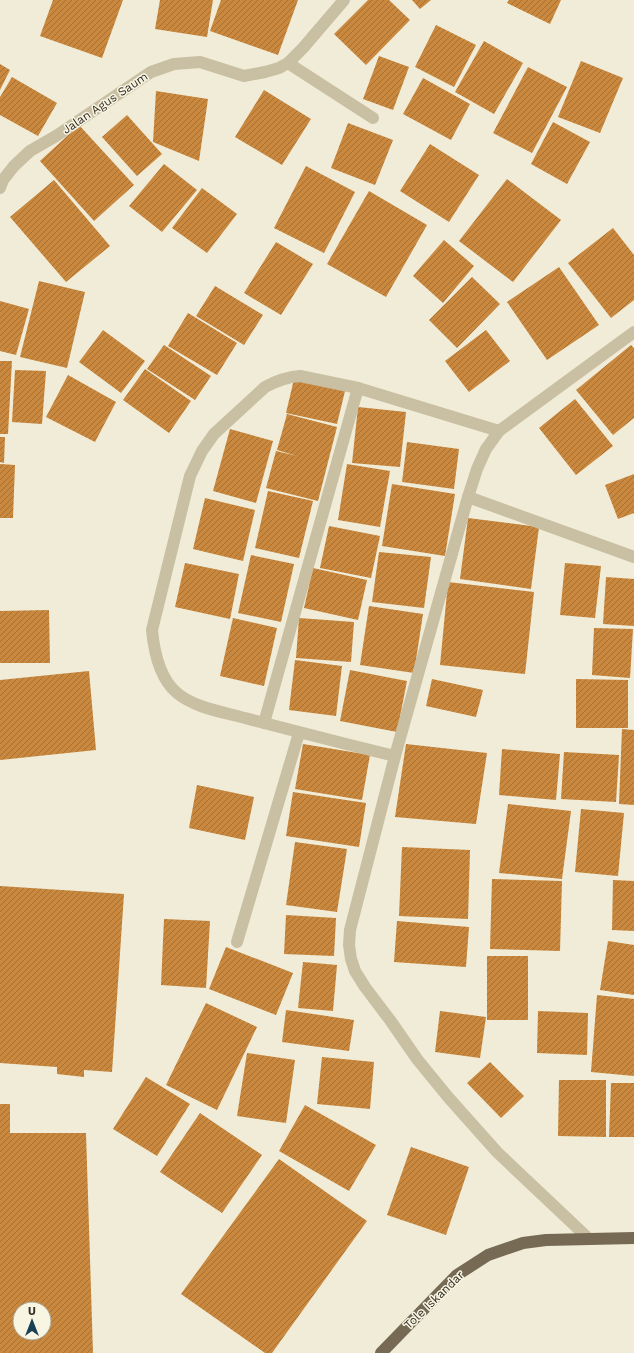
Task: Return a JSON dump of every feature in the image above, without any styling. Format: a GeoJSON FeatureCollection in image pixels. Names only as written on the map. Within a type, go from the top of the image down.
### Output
{"type":"FeatureCollection","features":[{"type":"Feature","properties":{"kind":"main road","name":"Tole Iskandar"},"geometry":{"type":"LineString","coordinates":[[381,1353],[457,1275],[488,1255],[523,1243],[546,1240],[634,1238]]}},
{"type":"Feature","properties":{"kind":"street","name":"Jalan Agus Saum"},"geometry":{"type":"LineString","coordinates":[[0,188],[3,180],[14,166],[30,151],[56,136],[150,72],[174,64],[200,62],[244,76],[279,68],[303,48],[344,0]]}},
{"type":"Feature","properties":{"kind":"street"},"geometry":{"type":"LineString","coordinates":[[288,62],[373,118]]}},
{"type":"Feature","properties":{"kind":"street"},"geometry":{"type":"LineString","coordinates":[[588,1238],[497,1152],[448,1097],[417,1059],[355,971],[349,945],[350,930],[395,756],[468,497],[477,469],[486,449],[499,431],[634,332]]}},
{"type":"Feature","properties":{"kind":"street"},"geometry":{"type":"LineString","coordinates":[[395,756],[299,733],[196,704],[177,694],[168,683],[157,657],[152,630],[190,476],[202,451],[214,434],[265,387],[275,382],[292,377],[300,376],[358,388],[499,431]]}},
{"type":"Feature","properties":{"kind":"street"},"geometry":{"type":"LineString","coordinates":[[264,723],[358,388]]}},
{"type":"Feature","properties":{"kind":"street"},"geometry":{"type":"LineString","coordinates":[[468,497],[634,557]]}},
{"type":"Feature","properties":{"kind":"street"},"geometry":{"type":"LineString","coordinates":[[237,942],[299,733]]}},
{"type":"Feature","properties":{"kind":"building"},"geometry":{"type":"Polygon","coordinates":[[[53,0],[123,0],[102,58],[40,36],[53,0]]]}},
{"type":"Feature","properties":{"kind":"building"},"geometry":{"type":"Polygon","coordinates":[[[160,0],[213,0],[207,37],[155,29],[160,0]]]}},
{"type":"Feature","properties":{"kind":"building"},"geometry":{"type":"Polygon","coordinates":[[[221,0],[298,0],[278,55],[210,31],[221,0]]]}},
{"type":"Feature","properties":{"kind":"building"},"geometry":{"type":"Polygon","coordinates":[[[368,0],[389,0],[410,20],[366,65],[334,34],[368,0]]]}},
{"type":"Feature","properties":{"kind":"building"},"geometry":{"type":"Polygon","coordinates":[[[412,0],[431,0],[420,9],[412,0]]]}},
{"type":"Feature","properties":{"kind":"building"},"geometry":{"type":"Polygon","coordinates":[[[509,0],[561,0],[550,24],[507,3],[509,0]]]}},
{"type":"Feature","properties":{"kind":"building"},"geometry":{"type":"Polygon","coordinates":[[[436,25],[476,45],[454,87],[415,67],[436,25]]]}},
{"type":"Feature","properties":{"kind":"building"},"geometry":{"type":"Polygon","coordinates":[[[484,41],[523,63],[494,114],[455,92],[484,41]]]}},
{"type":"Feature","properties":{"kind":"building"},"geometry":{"type":"Polygon","coordinates":[[[379,56],[409,67],[393,110],[363,99],[379,56]]]}},
{"type":"Feature","properties":{"kind":"building"},"geometry":{"type":"Polygon","coordinates":[[[581,61],[623,78],[600,133],[558,117],[581,61]]]}},
{"type":"Feature","properties":{"kind":"building"},"geometry":{"type":"Polygon","coordinates":[[[0,64],[10,70],[0,90],[0,64]]]}},
{"type":"Feature","properties":{"kind":"building"},"geometry":{"type":"Polygon","coordinates":[[[528,67],[567,87],[532,153],[493,133],[528,67]]]}},
{"type":"Feature","properties":{"kind":"building"},"geometry":{"type":"Polygon","coordinates":[[[12,77],[57,103],[38,136],[0,115],[0,97],[12,77]]]}},
{"type":"Feature","properties":{"kind":"building"},"geometry":{"type":"Polygon","coordinates":[[[423,78],[470,104],[451,140],[403,114],[423,78]]]}},
{"type":"Feature","properties":{"kind":"building"},"geometry":{"type":"Polygon","coordinates":[[[264,90],[311,119],[282,165],[235,137],[264,90]]]}},
{"type":"Feature","properties":{"kind":"building"},"geometry":{"type":"Polygon","coordinates":[[[156,91],[208,99],[199,161],[153,142],[156,91]]]}},
{"type":"Feature","properties":{"kind":"building"},"geometry":{"type":"Polygon","coordinates":[[[127,115],[162,154],[137,176],[102,137],[127,115]]]}},
{"type":"Feature","properties":{"kind":"building"},"geometry":{"type":"Polygon","coordinates":[[[553,122],[590,142],[567,184],[531,164],[553,122]]]}},
{"type":"Feature","properties":{"kind":"building"},"geometry":{"type":"Polygon","coordinates":[[[348,123],[393,140],[375,185],[331,168],[348,123]]]}},
{"type":"Feature","properties":{"kind":"building"},"geometry":{"type":"Polygon","coordinates":[[[79,125],[134,185],[94,221],[40,161],[79,125]]]}},
{"type":"Feature","properties":{"kind":"building"},"geometry":{"type":"Polygon","coordinates":[[[430,144],[479,175],[449,222],[400,191],[430,144]]]}},
{"type":"Feature","properties":{"kind":"building"},"geometry":{"type":"Polygon","coordinates":[[[164,164],[197,190],[162,232],[129,206],[164,164]]]}},
{"type":"Feature","properties":{"kind":"building"},"geometry":{"type":"Polygon","coordinates":[[[306,166],[355,192],[324,253],[274,228],[306,166]]]}},
{"type":"Feature","properties":{"kind":"building"},"geometry":{"type":"Polygon","coordinates":[[[507,179],[561,220],[513,282],[459,241],[507,179]]]}},
{"type":"Feature","properties":{"kind":"building"},"geometry":{"type":"Polygon","coordinates":[[[54,180],[110,246],[66,282],[10,217],[54,180]]]}},
{"type":"Feature","properties":{"kind":"building"},"geometry":{"type":"Polygon","coordinates":[[[202,188],[237,214],[207,253],[172,228],[202,188]]]}},
{"type":"Feature","properties":{"kind":"building"},"geometry":{"type":"Polygon","coordinates":[[[369,191],[427,225],[386,297],[327,264],[369,191]]]}},
{"type":"Feature","properties":{"kind":"building"},"geometry":{"type":"Polygon","coordinates":[[[613,228],[634,255],[634,300],[611,318],[568,263],[613,228]]]}},
{"type":"Feature","properties":{"kind":"building"},"geometry":{"type":"Polygon","coordinates":[[[444,240],[474,266],[443,303],[413,276],[444,240]]]}},
{"type":"Feature","properties":{"kind":"building"},"geometry":{"type":"Polygon","coordinates":[[[276,242],[313,264],[281,315],[244,293],[276,242]]]}},
{"type":"Feature","properties":{"kind":"building"},"geometry":{"type":"Polygon","coordinates":[[[559,267],[599,325],[547,360],[507,302],[559,267]]]}},
{"type":"Feature","properties":{"kind":"building"},"geometry":{"type":"Polygon","coordinates":[[[472,277],[500,304],[457,348],[429,320],[472,277]]]}},
{"type":"Feature","properties":{"kind":"building"},"geometry":{"type":"Polygon","coordinates":[[[39,281],[85,292],[67,368],[20,357],[39,281]]]}},
{"type":"Feature","properties":{"kind":"building"},"geometry":{"type":"Polygon","coordinates":[[[215,286],[263,315],[244,345],[196,316],[215,286]]]}},
{"type":"Feature","properties":{"kind":"building"},"geometry":{"type":"Polygon","coordinates":[[[0,301],[29,309],[16,355],[0,351],[0,301]]]}},
{"type":"Feature","properties":{"kind":"building"},"geometry":{"type":"Polygon","coordinates":[[[188,313],[237,343],[217,375],[168,346],[188,313]]]}},
{"type":"Feature","properties":{"kind":"building"},"geometry":{"type":"Polygon","coordinates":[[[103,330],[145,361],[121,393],[79,362],[103,330]]]}},
{"type":"Feature","properties":{"kind":"building"},"geometry":{"type":"Polygon","coordinates":[[[486,330],[510,361],[469,392],[445,361],[486,330]]]}},
{"type":"Feature","properties":{"kind":"building"},"geometry":{"type":"Polygon","coordinates":[[[164,345],[211,376],[195,400],[147,369],[164,345]]]}},
{"type":"Feature","properties":{"kind":"building"},"geometry":{"type":"Polygon","coordinates":[[[631,345],[634,348],[634,418],[613,435],[576,390],[631,345]]]}},
{"type":"Feature","properties":{"kind":"building"},"geometry":{"type":"Polygon","coordinates":[[[0,361],[12,361],[8,434],[0,434],[0,361]]]}},
{"type":"Feature","properties":{"kind":"building"},"geometry":{"type":"Polygon","coordinates":[[[145,369],[191,401],[169,433],[123,400],[145,369]]]}},
{"type":"Feature","properties":{"kind":"building"},"geometry":{"type":"Polygon","coordinates":[[[15,370],[46,371],[42,424],[12,422],[15,370]]]}},
{"type":"Feature","properties":{"kind":"building"},"geometry":{"type":"Polygon","coordinates":[[[68,375],[116,402],[95,442],[46,417],[68,375]]]}},
{"type":"Feature","properties":{"kind":"building"},"geometry":{"type":"Polygon","coordinates":[[[294,379],[345,391],[337,424],[286,413],[294,379]]]}},
{"type":"Feature","properties":{"kind":"building"},"geometry":{"type":"Polygon","coordinates":[[[575,399],[613,446],[576,475],[539,428],[575,399]]]}},
{"type":"Feature","properties":{"kind":"building"},"geometry":{"type":"Polygon","coordinates":[[[358,407],[406,412],[400,467],[352,463],[358,407]]]}},
{"type":"Feature","properties":{"kind":"building"},"geometry":{"type":"Polygon","coordinates":[[[287,414],[337,427],[318,501],[266,488],[276,451],[297,456],[277,450],[287,414]]]}},
{"type":"Feature","properties":{"kind":"building"},"geometry":{"type":"Polygon","coordinates":[[[230,429],[273,441],[256,503],[213,491],[230,429]]]}},
{"type":"Feature","properties":{"kind":"building"},"geometry":{"type":"Polygon","coordinates":[[[0,437],[5,437],[4,463],[0,462],[0,437]]]}},
{"type":"Feature","properties":{"kind":"building"},"geometry":{"type":"Polygon","coordinates":[[[407,442],[459,449],[454,489],[402,482],[407,442]]]}},
{"type":"Feature","properties":{"kind":"building"},"geometry":{"type":"Polygon","coordinates":[[[0,464],[15,465],[13,518],[0,518],[0,464]]]}},
{"type":"Feature","properties":{"kind":"building"},"geometry":{"type":"Polygon","coordinates":[[[347,464],[390,471],[380,527],[338,520],[347,464]]]}},
{"type":"Feature","properties":{"kind":"building"},"geometry":{"type":"Polygon","coordinates":[[[634,474],[634,513],[618,519],[605,485],[634,474]]]}},
{"type":"Feature","properties":{"kind":"building"},"geometry":{"type":"Polygon","coordinates":[[[392,484],[455,494],[445,556],[382,546],[392,484]]]}},
{"type":"Feature","properties":{"kind":"building"},"geometry":{"type":"Polygon","coordinates":[[[268,491],[313,501],[299,558],[255,548],[268,491]]]}},
{"type":"Feature","properties":{"kind":"building"},"geometry":{"type":"Polygon","coordinates":[[[205,498],[255,510],[243,561],[193,549],[205,498]]]}},
{"type":"Feature","properties":{"kind":"building"},"geometry":{"type":"Polygon","coordinates":[[[468,518],[539,527],[531,589],[460,579],[468,518]]]}},
{"type":"Feature","properties":{"kind":"building"},"geometry":{"type":"Polygon","coordinates":[[[329,526],[380,536],[371,578],[320,568],[329,526]]]}},
{"type":"Feature","properties":{"kind":"building"},"geometry":{"type":"Polygon","coordinates":[[[379,552],[431,557],[424,608],[372,602],[379,552]]]}},
{"type":"Feature","properties":{"kind":"building"},"geometry":{"type":"Polygon","coordinates":[[[251,555],[294,564],[281,622],[238,613],[251,555]]]}},
{"type":"Feature","properties":{"kind":"building"},"geometry":{"type":"Polygon","coordinates":[[[185,563],[239,574],[230,619],[175,607],[185,563]]]}},
{"type":"Feature","properties":{"kind":"building"},"geometry":{"type":"Polygon","coordinates":[[[565,563],[601,566],[595,618],[560,615],[565,563]]]}},
{"type":"Feature","properties":{"kind":"building"},"geometry":{"type":"Polygon","coordinates":[[[313,568],[367,580],[358,620],[304,608],[313,568]]]}},
{"type":"Feature","properties":{"kind":"building"},"geometry":{"type":"Polygon","coordinates":[[[606,577],[634,579],[634,626],[603,624],[606,577]]]}},
{"type":"Feature","properties":{"kind":"building"},"geometry":{"type":"Polygon","coordinates":[[[448,582],[534,592],[525,674],[440,665],[448,582]]]}},
{"type":"Feature","properties":{"kind":"building"},"geometry":{"type":"Polygon","coordinates":[[[369,606],[423,614],[414,673],[360,665],[369,606]]]}},
{"type":"Feature","properties":{"kind":"building"},"geometry":{"type":"Polygon","coordinates":[[[49,610],[50,663],[0,663],[0,611],[49,610]]]}},
{"type":"Feature","properties":{"kind":"building"},"geometry":{"type":"Polygon","coordinates":[[[233,618],[277,628],[264,686],[220,676],[233,618]]]}},
{"type":"Feature","properties":{"kind":"building"},"geometry":{"type":"Polygon","coordinates":[[[299,618],[354,622],[351,662],[296,658],[299,618]]]}},
{"type":"Feature","properties":{"kind":"building"},"geometry":{"type":"Polygon","coordinates":[[[594,628],[633,629],[630,678],[592,675],[594,628]]]}},
{"type":"Feature","properties":{"kind":"building"},"geometry":{"type":"Polygon","coordinates":[[[295,660],[342,666],[336,716],[289,710],[295,660]]]}},
{"type":"Feature","properties":{"kind":"building"},"geometry":{"type":"Polygon","coordinates":[[[350,670],[407,681],[397,732],[340,721],[350,670]]]}},
{"type":"Feature","properties":{"kind":"building"},"geometry":{"type":"Polygon","coordinates":[[[89,671],[96,750],[0,760],[0,680],[89,671]]]}},
{"type":"Feature","properties":{"kind":"building"},"geometry":{"type":"Polygon","coordinates":[[[432,679],[483,690],[476,717],[426,706],[432,679]]]}},
{"type":"Feature","properties":{"kind":"building"},"geometry":{"type":"Polygon","coordinates":[[[576,679],[628,680],[628,728],[576,728],[576,679]]]}},
{"type":"Feature","properties":{"kind":"building"},"geometry":{"type":"Polygon","coordinates":[[[622,729],[634,730],[634,805],[619,804],[622,729]]]}},
{"type":"Feature","properties":{"kind":"building"},"geometry":{"type":"Polygon","coordinates":[[[303,744],[370,755],[362,800],[295,789],[303,744]]]}},
{"type":"Feature","properties":{"kind":"building"},"geometry":{"type":"Polygon","coordinates":[[[406,744],[487,753],[476,824],[395,817],[406,744]]]}},
{"type":"Feature","properties":{"kind":"building"},"geometry":{"type":"Polygon","coordinates":[[[502,749],[560,754],[556,800],[499,795],[502,749]]]}},
{"type":"Feature","properties":{"kind":"building"},"geometry":{"type":"Polygon","coordinates":[[[564,752],[619,755],[616,802],[561,799],[564,752]]]}},
{"type":"Feature","properties":{"kind":"building"},"geometry":{"type":"Polygon","coordinates":[[[197,785],[254,797],[245,840],[189,828],[197,785]]]}},
{"type":"Feature","properties":{"kind":"building"},"geometry":{"type":"Polygon","coordinates":[[[293,792],[366,803],[359,847],[286,836],[293,792]]]}},
{"type":"Feature","properties":{"kind":"building"},"geometry":{"type":"Polygon","coordinates":[[[508,804],[571,811],[562,879],[499,873],[508,804]]]}},
{"type":"Feature","properties":{"kind":"building"},"geometry":{"type":"Polygon","coordinates":[[[581,809],[624,813],[618,876],[575,872],[581,809]]]}},
{"type":"Feature","properties":{"kind":"building"},"geometry":{"type":"Polygon","coordinates":[[[295,842],[347,849],[337,912],[286,905],[295,842]]]}},
{"type":"Feature","properties":{"kind":"building"},"geometry":{"type":"Polygon","coordinates":[[[402,847],[470,850],[468,919],[399,916],[402,847]]]}},
{"type":"Feature","properties":{"kind":"building"},"geometry":{"type":"Polygon","coordinates":[[[492,879],[562,881],[560,951],[490,949],[492,879]]]}},
{"type":"Feature","properties":{"kind":"building"},"geometry":{"type":"Polygon","coordinates":[[[613,880],[634,881],[634,931],[612,930],[613,880]]]}},
{"type":"Feature","properties":{"kind":"building"},"geometry":{"type":"Polygon","coordinates":[[[0,886],[124,894],[112,1072],[84,1070],[84,1077],[57,1074],[57,1067],[0,1063],[0,886]]]}},
{"type":"Feature","properties":{"kind":"building"},"geometry":{"type":"Polygon","coordinates":[[[286,915],[336,918],[334,956],[284,954],[286,915]]]}},
{"type":"Feature","properties":{"kind":"building"},"geometry":{"type":"Polygon","coordinates":[[[164,919],[210,921],[206,988],[161,985],[164,919]]]}},
{"type":"Feature","properties":{"kind":"building"},"geometry":{"type":"Polygon","coordinates":[[[397,921],[469,927],[466,967],[394,962],[397,921]]]}},
{"type":"Feature","properties":{"kind":"building"},"geometry":{"type":"Polygon","coordinates":[[[608,941],[634,945],[634,995],[600,990],[608,941]]]}},
{"type":"Feature","properties":{"kind":"building"},"geometry":{"type":"Polygon","coordinates":[[[226,947],[293,973],[276,1015],[209,989],[226,947]]]}},
{"type":"Feature","properties":{"kind":"building"},"geometry":{"type":"Polygon","coordinates":[[[487,956],[528,956],[528,1020],[487,1020],[487,956]]]}},
{"type":"Feature","properties":{"kind":"building"},"geometry":{"type":"Polygon","coordinates":[[[303,962],[337,965],[333,1011],[298,1008],[303,962]]]}},
{"type":"Feature","properties":{"kind":"building"},"geometry":{"type":"Polygon","coordinates":[[[597,995],[634,999],[634,1076],[591,1072],[597,995]]]}},
{"type":"Feature","properties":{"kind":"building"},"geometry":{"type":"Polygon","coordinates":[[[206,1003],[257,1027],[217,1110],[166,1085],[206,1003]]]}},
{"type":"Feature","properties":{"kind":"building"},"geometry":{"type":"Polygon","coordinates":[[[286,1010],[354,1020],[349,1051],[282,1042],[286,1010]]]}},
{"type":"Feature","properties":{"kind":"building"},"geometry":{"type":"Polygon","coordinates":[[[440,1011],[486,1017],[480,1058],[435,1052],[440,1011]]]}},
{"type":"Feature","properties":{"kind":"building"},"geometry":{"type":"Polygon","coordinates":[[[538,1011],[588,1013],[587,1055],[537,1053],[538,1011]]]}},
{"type":"Feature","properties":{"kind":"building"},"geometry":{"type":"Polygon","coordinates":[[[247,1053],[295,1060],[286,1123],[237,1116],[247,1053]]]}},
{"type":"Feature","properties":{"kind":"building"},"geometry":{"type":"Polygon","coordinates":[[[322,1057],[374,1062],[370,1109],[317,1104],[322,1057]]]}},
{"type":"Feature","properties":{"kind":"building"},"geometry":{"type":"Polygon","coordinates":[[[490,1062],[524,1096],[501,1118],[467,1083],[490,1062]]]}},
{"type":"Feature","properties":{"kind":"building"},"geometry":{"type":"Polygon","coordinates":[[[146,1077],[190,1104],[157,1156],[113,1129],[146,1077]]]}},
{"type":"Feature","properties":{"kind":"building"},"geometry":{"type":"Polygon","coordinates":[[[559,1080],[606,1080],[606,1137],[558,1136],[559,1080]]]}},
{"type":"Feature","properties":{"kind":"building"},"geometry":{"type":"Polygon","coordinates":[[[611,1083],[634,1083],[634,1137],[609,1137],[611,1083]]]}},
{"type":"Feature","properties":{"kind":"building"},"geometry":{"type":"Polygon","coordinates":[[[0,1104],[10,1104],[10,1133],[86,1133],[93,1353],[0,1353],[0,1104]]]}},
{"type":"Feature","properties":{"kind":"building"},"geometry":{"type":"Polygon","coordinates":[[[305,1105],[376,1145],[349,1191],[279,1151],[305,1105]]]}},
{"type":"Feature","properties":{"kind":"building"},"geometry":{"type":"Polygon","coordinates":[[[200,1113],[262,1155],[222,1213],[160,1172],[200,1113]]]}},
{"type":"Feature","properties":{"kind":"building"},"geometry":{"type":"Polygon","coordinates":[[[411,1147],[469,1167],[446,1235],[387,1215],[411,1147]]]}},
{"type":"Feature","properties":{"kind":"building"},"geometry":{"type":"Polygon","coordinates":[[[279,1159],[367,1221],[272,1353],[265,1353],[181,1294],[279,1159]]]}}]}
